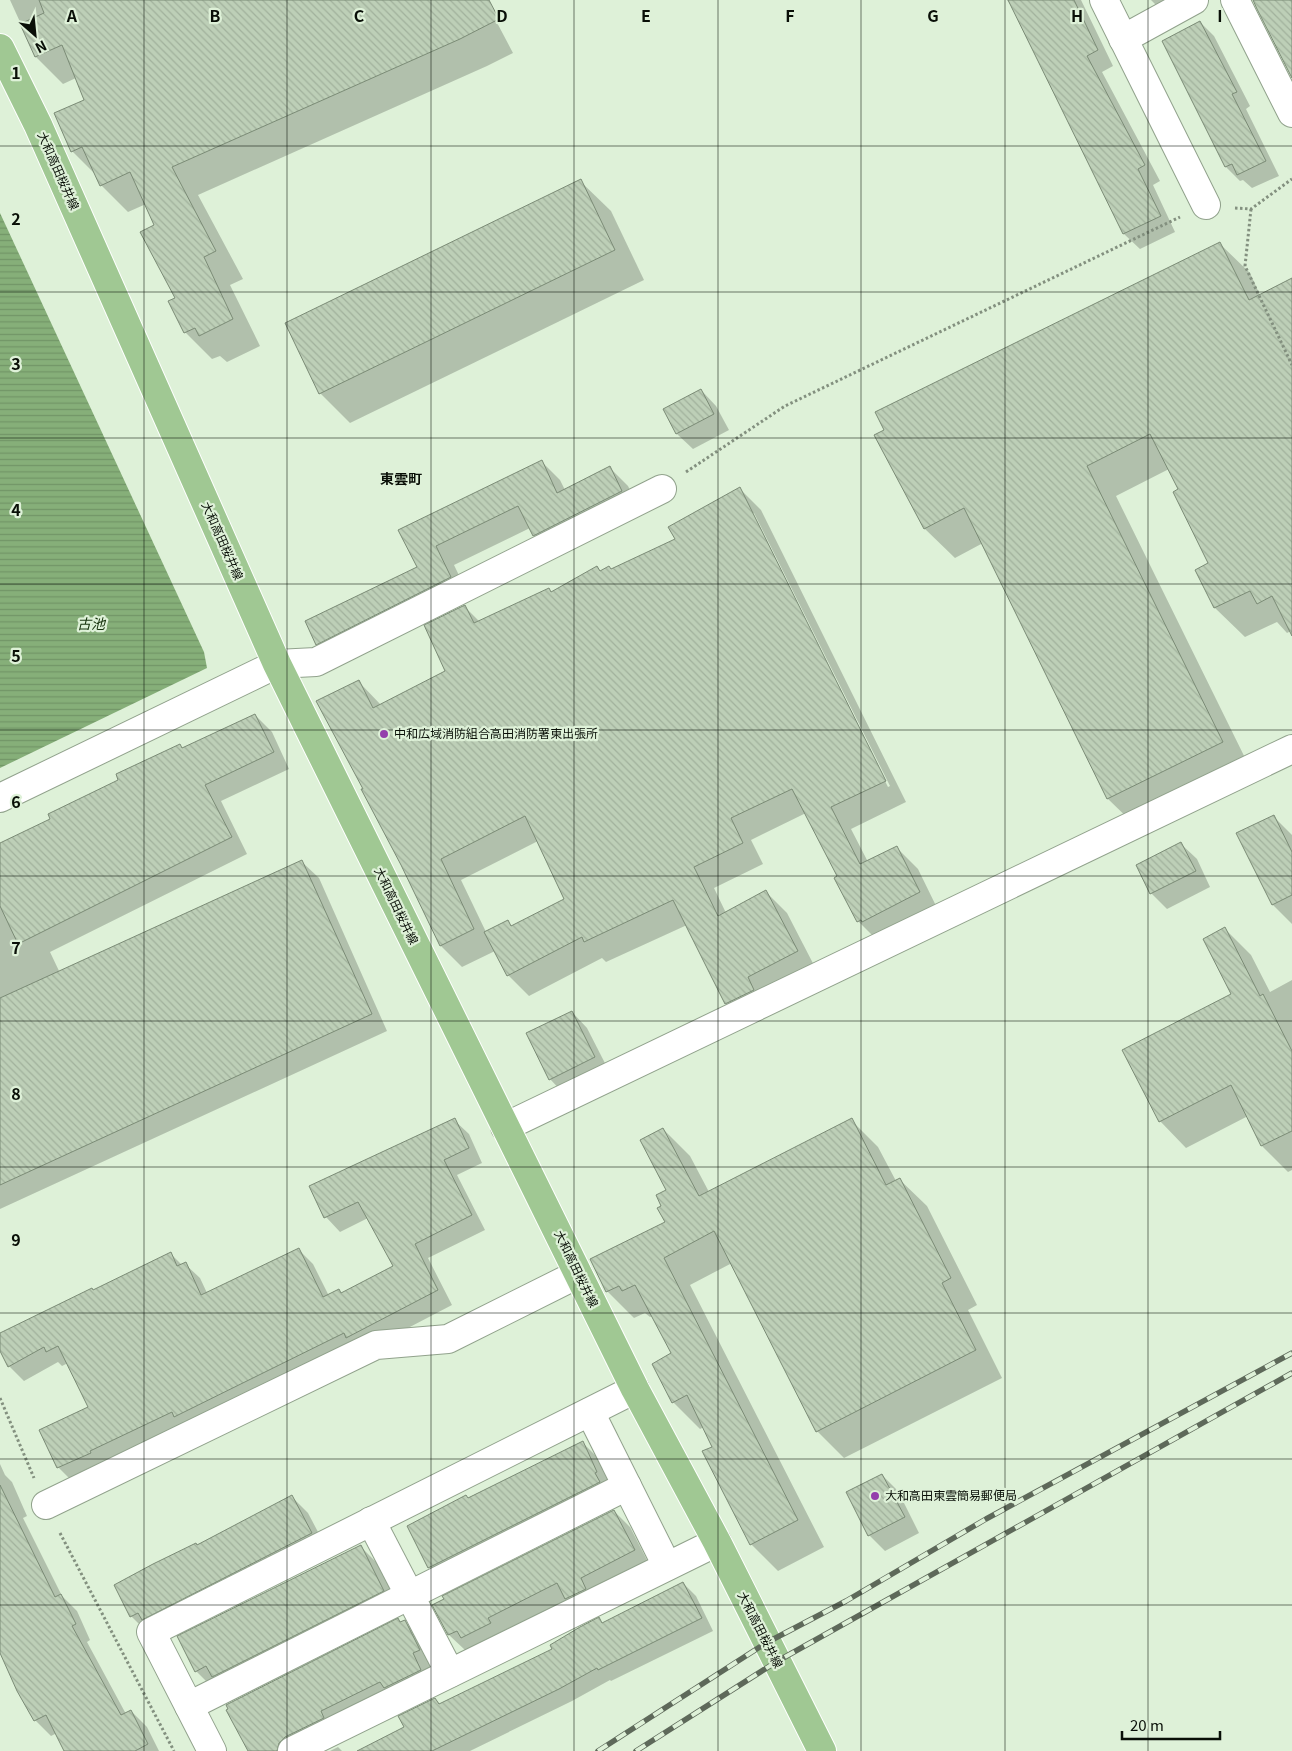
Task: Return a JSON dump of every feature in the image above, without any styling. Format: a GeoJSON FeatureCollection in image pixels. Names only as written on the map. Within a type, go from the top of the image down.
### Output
{"type":"FeatureCollection","features":[{"type":"Feature","properties":{"kind":"main road","name":"大和高田桜井線"},"geometry":{"type":"LineString","coordinates":[[0,48],[38,124],[277,664],[635,1389],[716,1542],[822,1751]]}},
{"type":"Feature","properties":{"kind":"street"},"geometry":{"type":"LineString","coordinates":[[1104,0],[1206,205]]}},
{"type":"Feature","properties":{"kind":"street"},"geometry":{"type":"LineString","coordinates":[[1123,39],[1194,0]]}},
{"type":"Feature","properties":{"kind":"street"},"geometry":{"type":"LineString","coordinates":[[1235,0],[1292,113]]}},
{"type":"Feature","properties":{"kind":"street"},"geometry":{"type":"LineString","coordinates":[[0,798],[277,664],[316,662],[662,489]]}},
{"type":"Feature","properties":{"kind":"street"},"geometry":{"type":"LineString","coordinates":[[505,1127],[1292,749]]}},
{"type":"Feature","properties":{"kind":"street"},"geometry":{"type":"LineString","coordinates":[[46,1505],[376,1345],[448,1339],[578,1274]]}},
{"type":"Feature","properties":{"kind":"street"},"geometry":{"type":"LineString","coordinates":[[212,1751],[151,1632],[635,1389]]}},
{"type":"Feature","properties":{"kind":"street"},"geometry":{"type":"LineString","coordinates":[[590,1412],[666,1566]]}},
{"type":"Feature","properties":{"kind":"street"},"geometry":{"type":"LineString","coordinates":[[189,1706],[628,1486]]}},
{"type":"Feature","properties":{"kind":"street"},"geometry":{"type":"LineString","coordinates":[[372,1521],[450,1673]]}},
{"type":"Feature","properties":{"kind":"street"},"geometry":{"type":"LineString","coordinates":[[292,1751],[716,1542]]}},
{"type":"Feature","properties":{"kind":"path"},"geometry":{"type":"LineString","coordinates":[[662,489],[785,406],[1206,205],[1251,209],[1292,179]]}},
{"type":"Feature","properties":{"kind":"path"},"geometry":{"type":"LineString","coordinates":[[1251,209],[1245,266],[1292,365]]}},
{"type":"Feature","properties":{"kind":"path"},"geometry":{"type":"LineString","coordinates":[[0,1398],[46,1505],[174,1751]]}},
{"type":"Feature","properties":{"kind":"water","name":"古池"},"geometry":{"type":"Polygon","coordinates":[[[0,213],[204,652],[207,668],[0,768],[0,213]]]}},
{"type":"Feature","properties":{"kind":"building"},"geometry":{"type":"Polygon","coordinates":[[[39,0],[489,0],[499,19],[460,39],[172,167],[216,251],[204,257],[233,319],[199,336],[195,328],[184,333],[168,301],[175,298],[140,232],[154,225],[130,172],[100,186],[82,147],[71,152],[54,113],[84,100],[62,45],[35,57],[20,24],[44,13],[39,0]]]}},
{"type":"Feature","properties":{"kind":"building"},"geometry":{"type":"Polygon","coordinates":[[[1008,0],[1074,0],[1098,50],[1087,56],[1145,165],[1138,169],[1161,216],[1123,234],[1008,0]]]}},
{"type":"Feature","properties":{"kind":"building"},"geometry":{"type":"Polygon","coordinates":[[[1253,0],[1292,0],[1292,78],[1257,9],[1253,0]]]}},
{"type":"Feature","properties":{"kind":"building"},"geometry":{"type":"Polygon","coordinates":[[[1200,21],[1237,92],[1232,94],[1266,161],[1237,175],[1232,164],[1225,167],[1162,41],[1200,21]]]}},
{"type":"Feature","properties":{"kind":"building"},"geometry":{"type":"Polygon","coordinates":[[[581,179],[615,250],[319,394],[285,323],[581,179]]]}},
{"type":"Feature","properties":{"kind":"building"},"geometry":{"type":"Polygon","coordinates":[[[1220,242],[1249,300],[1292,278],[1292,636],[1272,596],[1257,604],[1250,591],[1214,608],[1195,570],[1208,563],[1173,492],[1178,489],[1150,434],[1087,466],[1223,742],[1107,799],[964,508],[924,529],[874,435],[884,430],[875,412],[1220,242]]]}},
{"type":"Feature","properties":{"kind":"building"},"geometry":{"type":"Polygon","coordinates":[[[701,389],[714,414],[676,434],[663,409],[701,389]]]}},
{"type":"Feature","properties":{"kind":"building"},"geometry":{"type":"Polygon","coordinates":[[[542,460],[557,493],[610,466],[622,491],[533,536],[518,506],[436,546],[451,577],[316,645],[305,621],[417,567],[398,530],[542,460]]]}},
{"type":"Feature","properties":{"kind":"building"},"geometry":{"type":"Polygon","coordinates":[[[740,487],[886,781],[831,807],[860,864],[897,846],[920,892],[862,922],[861,920],[857,922],[834,878],[837,876],[792,789],[731,818],[743,843],[694,867],[718,916],[766,890],[798,951],[748,977],[754,990],[725,1004],[673,900],[584,942],[582,937],[507,976],[484,932],[508,920],[511,926],[564,899],[525,816],[441,859],[474,929],[440,946],[401,865],[361,789],[363,789],[316,701],[359,680],[373,708],[445,671],[424,625],[465,605],[474,623],[549,588],[551,592],[597,566],[600,571],[609,566],[611,569],[675,539],[668,527],[740,487]]]}},
{"type":"Feature","properties":{"kind":"building"},"geometry":{"type":"Polygon","coordinates":[[[255,714],[274,752],[205,785],[232,837],[18,944],[0,906],[0,843],[50,819],[48,814],[118,780],[116,774],[180,744],[182,748],[255,714]]]}},
{"type":"Feature","properties":{"kind":"building"},"geometry":{"type":"Polygon","coordinates":[[[1274,815],[1292,852],[1292,895],[1272,905],[1236,833],[1274,815]]]}},
{"type":"Feature","properties":{"kind":"building"},"geometry":{"type":"Polygon","coordinates":[[[1181,842],[1196,871],[1150,894],[1136,865],[1181,842]]]}},
{"type":"Feature","properties":{"kind":"building"},"geometry":{"type":"Polygon","coordinates":[[[302,860],[372,1014],[0,1185],[0,998],[302,860]]]}},
{"type":"Feature","properties":{"kind":"building"},"geometry":{"type":"Polygon","coordinates":[[[1225,927],[1260,996],[1263,994],[1292,1051],[1292,1131],[1261,1146],[1231,1085],[1159,1122],[1122,1050],[1231,994],[1203,939],[1225,927]]]}},
{"type":"Feature","properties":{"kind":"building"},"geometry":{"type":"Polygon","coordinates":[[[572,1011],[595,1057],[549,1080],[526,1033],[572,1011]]]}},
{"type":"Feature","properties":{"kind":"building"},"geometry":{"type":"Polygon","coordinates":[[[455,1118],[469,1148],[444,1160],[472,1215],[415,1244],[438,1290],[346,1338],[344,1333],[174,1417],[172,1412],[57,1468],[39,1430],[88,1407],[58,1346],[46,1352],[44,1347],[8,1367],[0,1351],[0,1333],[171,1252],[177,1266],[186,1262],[201,1295],[299,1248],[323,1297],[339,1289],[341,1293],[393,1266],[358,1202],[324,1218],[309,1186],[455,1118]]]}},
{"type":"Feature","properties":{"kind":"building"},"geometry":{"type":"Polygon","coordinates":[[[852,1118],[886,1185],[900,1178],[951,1278],[942,1283],[976,1350],[816,1432],[714,1231],[664,1258],[798,1520],[750,1545],[702,1451],[712,1447],[687,1395],[672,1403],[652,1364],[671,1353],[635,1285],[622,1291],[619,1286],[606,1292],[590,1259],[665,1222],[657,1208],[661,1206],[656,1195],[666,1190],[640,1140],[663,1128],[699,1196],[852,1118]]]}},
{"type":"Feature","properties":{"kind":"building"},"geometry":{"type":"Polygon","coordinates":[[[583,1441],[600,1482],[428,1568],[407,1526],[466,1495],[468,1498],[583,1441]]]}},
{"type":"Feature","properties":{"kind":"building"},"geometry":{"type":"Polygon","coordinates":[[[882,1474],[905,1517],[868,1536],[846,1492],[882,1474]]]}},
{"type":"Feature","properties":{"kind":"building"},"geometry":{"type":"Polygon","coordinates":[[[0,1485],[55,1597],[61,1594],[76,1624],[72,1626],[121,1715],[131,1710],[148,1744],[135,1751],[64,1751],[46,1715],[34,1721],[17,1691],[0,1653],[0,1485]]]}},
{"type":"Feature","properties":{"kind":"building"},"geometry":{"type":"Polygon","coordinates":[[[292,1495],[312,1533],[142,1620],[138,1613],[130,1617],[114,1585],[196,1543],[197,1545],[292,1495]]]}},
{"type":"Feature","properties":{"kind":"building"},"geometry":{"type":"Polygon","coordinates":[[[614,1510],[635,1550],[581,1578],[586,1589],[565,1599],[557,1583],[488,1618],[491,1623],[461,1638],[457,1631],[448,1635],[432,1605],[444,1599],[442,1596],[614,1510]]]}},
{"type":"Feature","properties":{"kind":"building"},"geometry":{"type":"Polygon","coordinates":[[[361,1545],[384,1591],[212,1677],[206,1666],[195,1672],[177,1636],[361,1545]]]}},
{"type":"Feature","properties":{"kind":"building"},"geometry":{"type":"Polygon","coordinates":[[[683,1582],[702,1618],[598,1670],[597,1668],[559,1689],[432,1751],[357,1751],[404,1727],[398,1716],[435,1698],[439,1704],[552,1649],[550,1645],[599,1617],[602,1623],[683,1582]]]}},
{"type":"Feature","properties":{"kind":"building"},"geometry":{"type":"Polygon","coordinates":[[[398,1618],[400,1622],[405,1620],[420,1650],[413,1653],[421,1670],[384,1688],[380,1682],[321,1711],[324,1718],[285,1737],[279,1743],[277,1751],[248,1751],[226,1710],[228,1709],[226,1705],[398,1618]]]}},
{"type":"Feature","properties":{"kind":"railway"},"geometry":{"type":"LineString","coordinates":[[598,1751],[766,1643],[846,1601],[986,1519],[1292,1353]]}},
{"type":"Feature","properties":{"kind":"railway"},"geometry":{"type":"LineString","coordinates":[[636,1751],[776,1662],[1292,1373]]}},
{"type":"Feature","properties":{"kind":"place","name":"中和広域消防組合高田消防署東出張所"},"geometry":{"type":"Point","coordinates":[384,734]}},
{"type":"Feature","properties":{"kind":"place","name":"大和高田東雲簡易郵便局"},"geometry":{"type":"Point","coordinates":[875,1496]}},
{"type":"Feature","properties":{"kind":"district","name":"東雲町"},"geometry":{"type":"Point","coordinates":[401,479]}}]}
